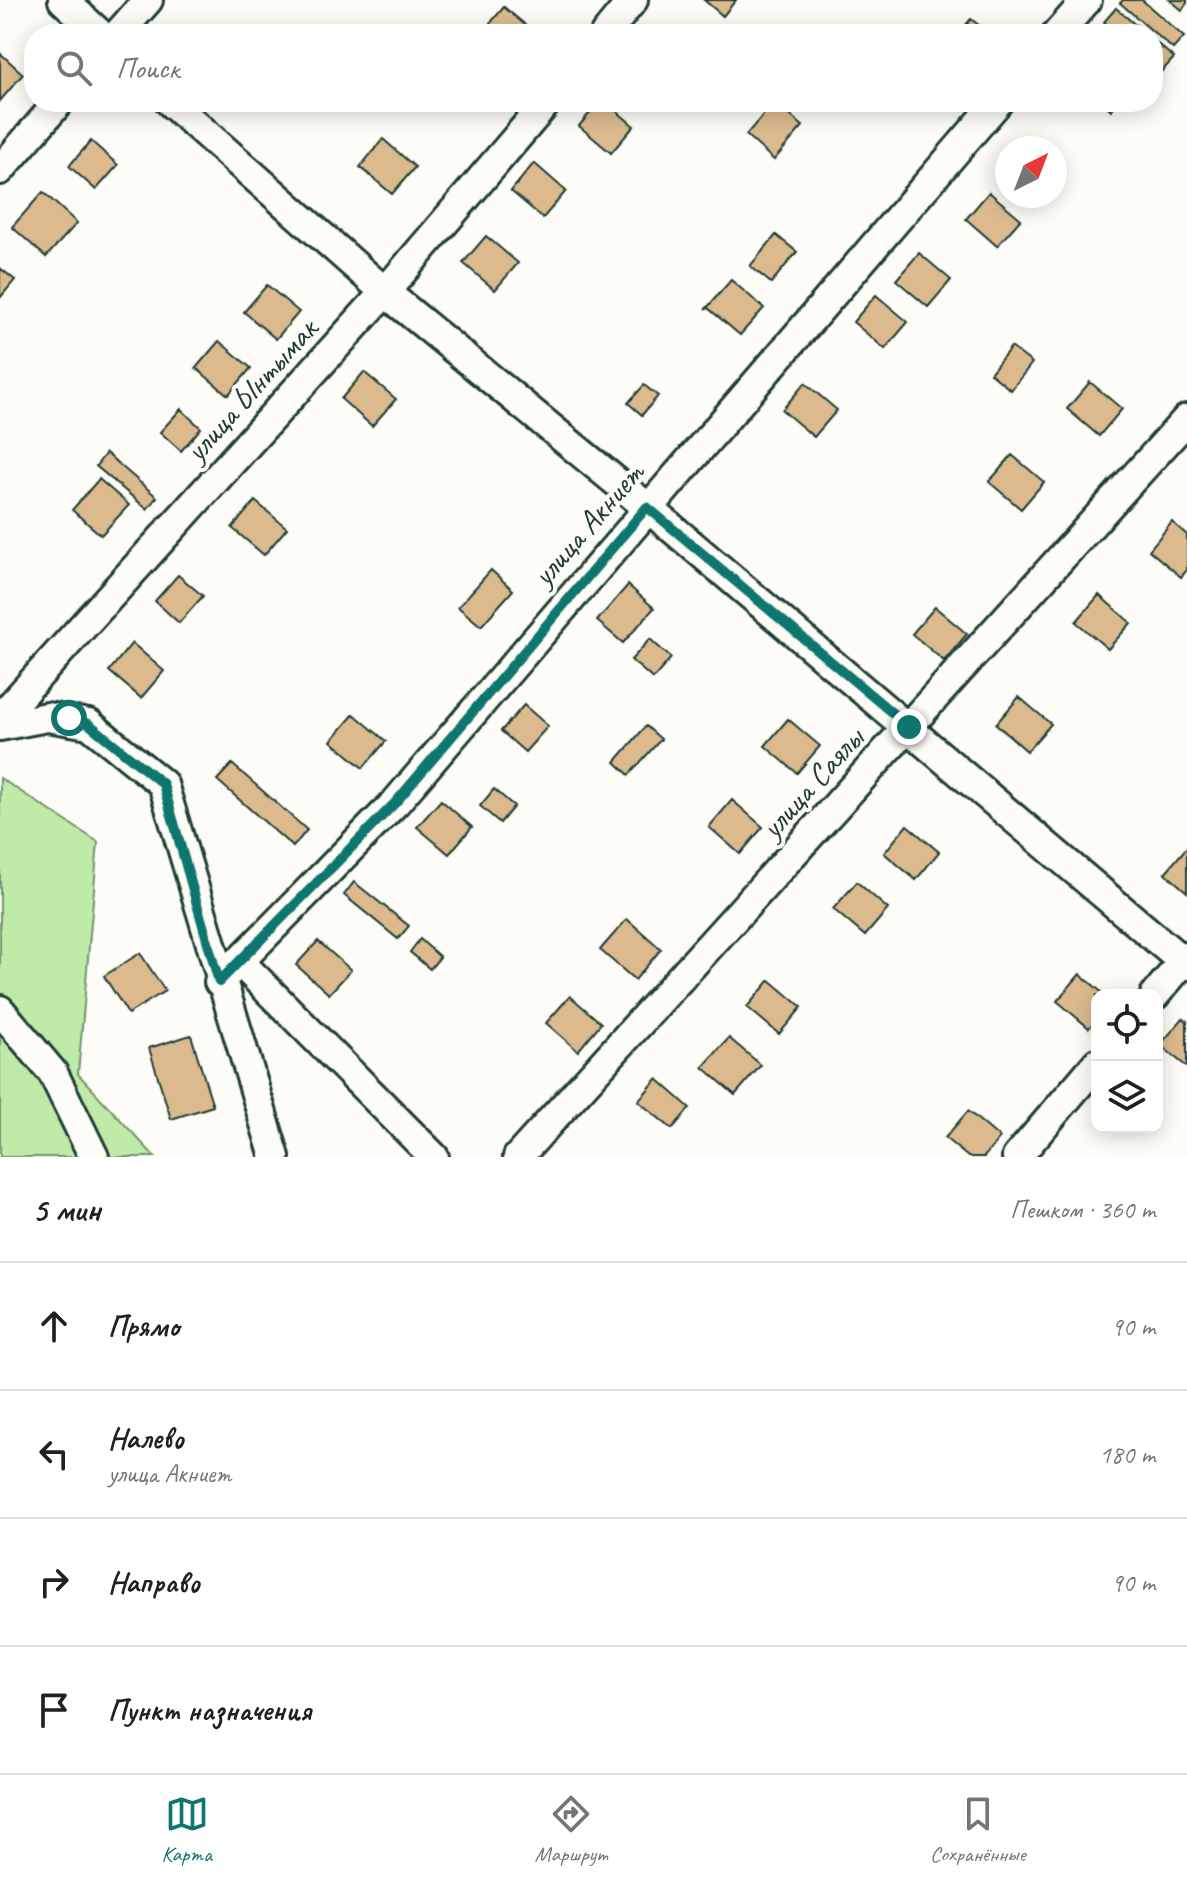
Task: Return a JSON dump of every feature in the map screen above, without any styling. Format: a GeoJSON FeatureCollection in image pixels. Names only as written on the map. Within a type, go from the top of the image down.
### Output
{"type":"FeatureCollection","features":[{"type":"Feature","properties":{"kind":"street"},"geometry":{"type":"LineString","coordinates":[[63,0],[89,24]]}},
{"type":"Feature","properties":{"kind":"street"},"geometry":{"type":"LineString","coordinates":[[127,24],[148,0]]}},
{"type":"Feature","properties":{"kind":"street"},"geometry":{"type":"LineString","coordinates":[[613,24],[633,0]]}},
{"type":"Feature","properties":{"kind":"street"},"geometry":{"type":"LineString","coordinates":[[1066,24],[1087,0]]}},
{"type":"Feature","properties":{"kind":"street"},"geometry":{"type":"LineString","coordinates":[[0,170],[50,112]]}},
{"type":"Feature","properties":{"kind":"street"},"geometry":{"type":"LineString","coordinates":[[181,112],[385,292],[647,507],[1186,962],[1161,989]]}},
{"type":"Feature","properties":{"kind":"street","name":"улица Ынтымак"},"geometry":{"type":"LineString","coordinates":[[0,718],[385,292],[538,112]]}},
{"type":"Feature","properties":{"kind":"street","name":"улица Акниет"},"geometry":{"type":"LineString","coordinates":[[219,982],[396,802],[989,112]]}},
{"type":"Feature","properties":{"kind":"street","name":"улица Саялы"},"geometry":{"type":"LineString","coordinates":[[518,1157],[1187,419]]}},
{"type":"Feature","properties":{"kind":"street"},"geometry":{"type":"LineString","coordinates":[[0,726],[47,717],[89,724],[163,784],[219,982],[275,1157]]}},
{"type":"Feature","properties":{"kind":"street"},"geometry":{"type":"LineString","coordinates":[[239,961],[434,1157]]}},
{"type":"Feature","properties":{"kind":"street"},"geometry":{"type":"LineString","coordinates":[[0,1010],[53,1073],[94,1157]]}},
{"type":"Feature","properties":{"kind":"street"},"geometry":{"type":"LineString","coordinates":[[1017,1157],[1091,1070]]}},
{"type":"Feature","properties":{"kind":"green space"},"geometry":{"type":"Polygon","coordinates":[[[0,778],[98,842],[78,1074],[155,1157],[0,1157],[0,778]]]}},
{"type":"Feature","properties":{"kind":"building"},"geometry":{"type":"Polygon","coordinates":[[[704,0],[736,0],[723,16],[704,0]]]}},
{"type":"Feature","properties":{"kind":"building"},"geometry":{"type":"Polygon","coordinates":[[[1123,0],[1142,0],[1184,37],[1173,49],[1163,40],[1163,24],[1144,24],[1120,3],[1123,0]]]}},
{"type":"Feature","properties":{"kind":"building"},"geometry":{"type":"Polygon","coordinates":[[[1170,0],[1187,0],[1187,3],[1182,10],[1170,0]]]}},
{"type":"Feature","properties":{"kind":"building"},"geometry":{"type":"Polygon","coordinates":[[[504,7],[524,24],[490,24],[504,7]]]}},
{"type":"Feature","properties":{"kind":"building"},"geometry":{"type":"Polygon","coordinates":[[[1116,8],[1134,24],[1106,24],[1104,22],[1116,8]]]}},
{"type":"Feature","properties":{"kind":"building"},"geometry":{"type":"Polygon","coordinates":[[[1163,49],[1174,58],[1163,70],[1163,49]]]}},
{"type":"Feature","properties":{"kind":"building"},"geometry":{"type":"Polygon","coordinates":[[[0,53],[23,74],[0,101],[0,53]]]}},
{"type":"Feature","properties":{"kind":"building"},"geometry":{"type":"Polygon","coordinates":[[[591,112],[618,112],[634,126],[611,153],[579,126],[591,112]]]}},
{"type":"Feature","properties":{"kind":"building"},"geometry":{"type":"Polygon","coordinates":[[[766,112],[786,112],[803,126],[774,160],[746,135],[766,112]]]}},
{"type":"Feature","properties":{"kind":"building"},"geometry":{"type":"Polygon","coordinates":[[[383,139],[415,167],[392,194],[360,167],[383,139]]]}},
{"type":"Feature","properties":{"kind":"building"},"geometry":{"type":"Polygon","coordinates":[[[91,141],[118,165],[96,190],[69,166],[91,141]]]}},
{"type":"Feature","properties":{"kind":"building"},"geometry":{"type":"Polygon","coordinates":[[[534,163],[566,191],[543,218],[511,191],[534,163]]]}},
{"type":"Feature","properties":{"kind":"building"},"geometry":{"type":"Polygon","coordinates":[[[43,192],[77,223],[46,257],[12,227],[43,192]]]}},
{"type":"Feature","properties":{"kind":"building"},"geometry":{"type":"Polygon","coordinates":[[[989,192],[995,197],[995,208],[1008,208],[1021,219],[997,246],[966,219],[989,192]]]}},
{"type":"Feature","properties":{"kind":"building"},"geometry":{"type":"Polygon","coordinates":[[[776,235],[797,252],[771,283],[750,266],[776,235]]]}},
{"type":"Feature","properties":{"kind":"building"},"geometry":{"type":"Polygon","coordinates":[[[486,236],[518,263],[495,290],[463,263],[486,236]]]}},
{"type":"Feature","properties":{"kind":"building"},"geometry":{"type":"Polygon","coordinates":[[[919,253],[951,280],[928,307],[896,280],[919,253]]]}},
{"type":"Feature","properties":{"kind":"building"},"geometry":{"type":"Polygon","coordinates":[[[0,268],[15,280],[0,298],[0,268]]]}},
{"type":"Feature","properties":{"kind":"building"},"geometry":{"type":"Polygon","coordinates":[[[731,280],[764,308],[740,335],[708,308],[705,310],[731,280]]]}},
{"type":"Feature","properties":{"kind":"building"},"geometry":{"type":"Polygon","coordinates":[[[267,285],[299,312],[276,339],[244,312],[267,285]]]}},
{"type":"Feature","properties":{"kind":"building"},"geometry":{"type":"Polygon","coordinates":[[[876,295],[908,322],[885,349],[853,322],[876,295]]]}},
{"type":"Feature","properties":{"kind":"building"},"geometry":{"type":"Polygon","coordinates":[[[219,341],[251,368],[228,395],[196,368],[219,341]]]}},
{"type":"Feature","properties":{"kind":"building"},"geometry":{"type":"Polygon","coordinates":[[[1011,347],[1032,363],[1011,390],[990,373],[1011,347]]]}},
{"type":"Feature","properties":{"kind":"building"},"geometry":{"type":"Polygon","coordinates":[[[364,372],[396,399],[372,426],[341,399],[364,372]]]}},
{"type":"Feature","properties":{"kind":"building"},"geometry":{"type":"Polygon","coordinates":[[[1090,382],[1122,409],[1099,436],[1067,409],[1090,382]]]}},
{"type":"Feature","properties":{"kind":"building"},"geometry":{"type":"Polygon","coordinates":[[[805,383],[837,410],[814,437],[782,410],[805,383]]]}},
{"type":"Feature","properties":{"kind":"building"},"geometry":{"type":"Polygon","coordinates":[[[644,385],[658,396],[642,415],[628,403],[644,385]]]}},
{"type":"Feature","properties":{"kind":"building"},"geometry":{"type":"Polygon","coordinates":[[[181,409],[201,428],[181,451],[160,432],[181,409]]]}},
{"type":"Feature","properties":{"kind":"building"},"geometry":{"type":"Polygon","coordinates":[[[106,453],[157,497],[147,509],[96,466],[106,453]]]}},
{"type":"Feature","properties":{"kind":"building"},"geometry":{"type":"Polygon","coordinates":[[[1012,455],[1044,482],[1021,509],[989,482],[1012,455]]]}},
{"type":"Feature","properties":{"kind":"building"},"geometry":{"type":"Polygon","coordinates":[[[99,479],[129,505],[101,535],[72,510],[99,479]]]}},
{"type":"Feature","properties":{"kind":"building"},"geometry":{"type":"Polygon","coordinates":[[[255,501],[287,528],[264,555],[232,528],[255,501]]]}},
{"type":"Feature","properties":{"kind":"building"},"geometry":{"type":"Polygon","coordinates":[[[1172,522],[1187,535],[1187,570],[1181,577],[1149,550],[1172,522]]]}},
{"type":"Feature","properties":{"kind":"building"},"geometry":{"type":"Polygon","coordinates":[[[491,570],[513,590],[481,626],[458,607],[491,570]]]}},
{"type":"Feature","properties":{"kind":"building"},"geometry":{"type":"Polygon","coordinates":[[[178,575],[203,596],[179,623],[155,601],[178,575]]]}},
{"type":"Feature","properties":{"kind":"building"},"geometry":{"type":"Polygon","coordinates":[[[628,585],[654,608],[623,643],[597,621],[628,585]]]}},
{"type":"Feature","properties":{"kind":"building"},"geometry":{"type":"Polygon","coordinates":[[[1099,595],[1131,623],[1108,649],[1076,622],[1099,595]]]}},
{"type":"Feature","properties":{"kind":"building"},"geometry":{"type":"Polygon","coordinates":[[[935,607],[967,634],[944,661],[912,634],[935,607]]]}},
{"type":"Feature","properties":{"kind":"building"},"geometry":{"type":"Polygon","coordinates":[[[650,639],[671,658],[653,679],[631,660],[650,639]]]}},
{"type":"Feature","properties":{"kind":"building"},"geometry":{"type":"Polygon","coordinates":[[[132,643],[164,671],[141,698],[109,671],[132,643]]]}},
{"type":"Feature","properties":{"kind":"building"},"geometry":{"type":"Polygon","coordinates":[[[1019,697],[1051,724],[1027,751],[996,724],[1019,697]]]}},
{"type":"Feature","properties":{"kind":"building"},"geometry":{"type":"Polygon","coordinates":[[[524,705],[548,726],[525,752],[501,731],[524,705]]]}},
{"type":"Feature","properties":{"kind":"building"},"geometry":{"type":"Polygon","coordinates":[[[354,714],[386,741],[363,768],[331,741],[354,714]]]}},
{"type":"Feature","properties":{"kind":"building"},"geometry":{"type":"Polygon","coordinates":[[[788,719],[820,746],[797,773],[765,746],[788,719]]]}},
{"type":"Feature","properties":{"kind":"building"},"geometry":{"type":"Polygon","coordinates":[[[646,726],[661,739],[629,775],[615,762],[646,726]]]}},
{"type":"Feature","properties":{"kind":"building"},"geometry":{"type":"Polygon","coordinates":[[[232,764],[307,830],[293,847],[217,780],[232,764]]]}},
{"type":"Feature","properties":{"kind":"building"},"geometry":{"type":"Polygon","coordinates":[[[494,789],[514,806],[500,823],[480,806],[494,789]]]}},
{"type":"Feature","properties":{"kind":"building"},"geometry":{"type":"Polygon","coordinates":[[[441,800],[472,827],[449,854],[417,827],[441,800]]]}},
{"type":"Feature","properties":{"kind":"building"},"geometry":{"type":"Polygon","coordinates":[[[732,800],[763,827],[740,854],[709,827],[732,800]]]}},
{"type":"Feature","properties":{"kind":"building"},"geometry":{"type":"Polygon","coordinates":[[[907,825],[939,852],[916,880],[884,853],[907,825]]]}},
{"type":"Feature","properties":{"kind":"building"},"geometry":{"type":"Polygon","coordinates":[[[1187,847],[1187,892],[1165,873],[1187,847]]]}},
{"type":"Feature","properties":{"kind":"building"},"geometry":{"type":"Polygon","coordinates":[[[354,882],[409,926],[398,939],[344,895],[354,882]]]}},
{"type":"Feature","properties":{"kind":"building"},"geometry":{"type":"Polygon","coordinates":[[[857,882],[888,909],[865,936],[833,909],[857,882]]]}},
{"type":"Feature","properties":{"kind":"building"},"geometry":{"type":"Polygon","coordinates":[[[627,919],[661,949],[635,980],[600,950],[627,919]]]}},
{"type":"Feature","properties":{"kind":"building"},"geometry":{"type":"Polygon","coordinates":[[[420,939],[440,957],[430,969],[410,952],[420,939]]]}},
{"type":"Feature","properties":{"kind":"building"},"geometry":{"type":"Polygon","coordinates":[[[318,941],[351,970],[329,994],[296,965],[318,941]]]}},
{"type":"Feature","properties":{"kind":"building"},"geometry":{"type":"Polygon","coordinates":[[[140,953],[165,991],[128,1014],[104,976],[140,953]]]}},
{"type":"Feature","properties":{"kind":"building"},"geometry":{"type":"Polygon","coordinates":[[[1080,974],[1098,989],[1091,989],[1089,1028],[1057,1001],[1080,974]]]}},
{"type":"Feature","properties":{"kind":"building"},"geometry":{"type":"Polygon","coordinates":[[[770,980],[802,1007],[779,1034],[747,1007],[770,980]]]}},
{"type":"Feature","properties":{"kind":"building"},"geometry":{"type":"Polygon","coordinates":[[[570,996],[601,1023],[578,1051],[546,1023],[570,996]]]}},
{"type":"Feature","properties":{"kind":"building"},"geometry":{"type":"Polygon","coordinates":[[[1183,1018],[1187,1021],[1187,1067],[1163,1047],[1163,1041],[1183,1018]]]}},
{"type":"Feature","properties":{"kind":"building"},"geometry":{"type":"Polygon","coordinates":[[[191,1035],[213,1106],[171,1119],[149,1048],[191,1035]]]}},
{"type":"Feature","properties":{"kind":"building"},"geometry":{"type":"Polygon","coordinates":[[[729,1038],[761,1065],[735,1095],[703,1067],[729,1038]]]}},
{"type":"Feature","properties":{"kind":"building"},"geometry":{"type":"Polygon","coordinates":[[[657,1079],[690,1108],[672,1129],[638,1101],[657,1079]]]}},
{"type":"Feature","properties":{"kind":"building"},"geometry":{"type":"Polygon","coordinates":[[[968,1111],[1000,1138],[984,1157],[968,1157],[945,1138],[968,1111]]]}},
{"type":"Feature","properties":{"kind":"route"},"geometry":{"type":"LineString","coordinates":[[69,718],[89,724],[163,784],[219,982],[396,802],[647,507],[909,727]]}}]}
